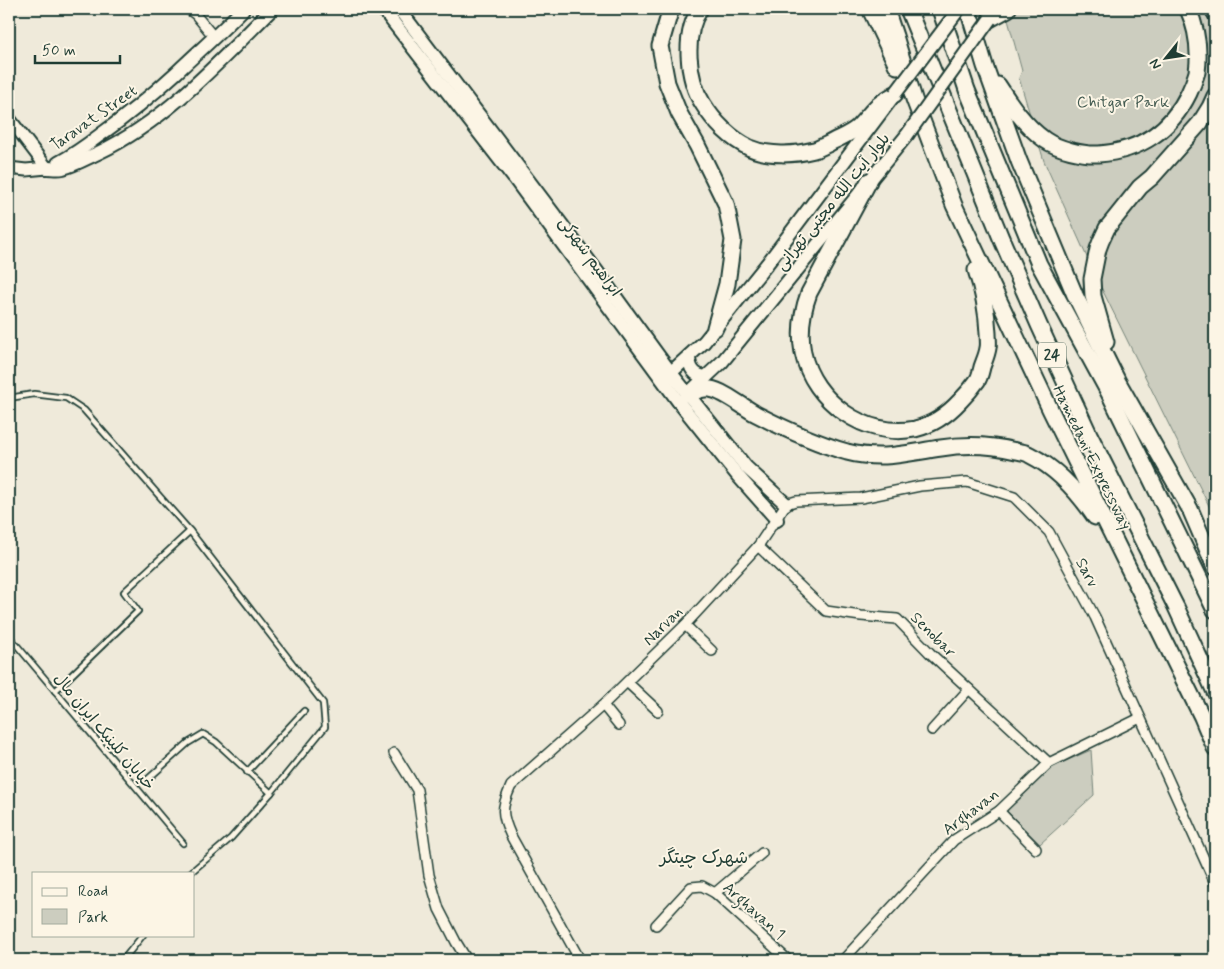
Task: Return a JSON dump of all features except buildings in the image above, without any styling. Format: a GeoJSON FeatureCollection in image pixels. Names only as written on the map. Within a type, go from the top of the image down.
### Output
{"type":"FeatureCollection","features":[{"type":"Feature","properties":{"kind":"highway"},"geometry":{"type":"LineString","coordinates":[[672,9],[660,46],[667,83],[679,113],[726,204],[733,240],[727,284],[715,328]]}},
{"type":"Feature","properties":{"kind":"highway"},"geometry":{"type":"LineString","coordinates":[[700,9],[690,34],[688,57],[693,81],[702,103],[724,131],[752,148],[782,154],[817,150],[845,136],[857,127],[877,105],[895,94]]}},
{"type":"Feature","properties":{"kind":"highway"},"geometry":{"type":"LineString","coordinates":[[870,9],[914,99]]}},
{"type":"Feature","properties":{"kind":"highway","name":"Hamedani Expressway"},"geometry":{"type":"LineString","coordinates":[[886,9],[914,99],[954,204],[1051,411],[1202,717],[1215,748]]}},
{"type":"Feature","properties":{"kind":"highway","name":"Hamedani Expressway"},"geometry":{"type":"LineString","coordinates":[[908,9],[1001,238],[1039,325],[1089,434],[1176,607],[1215,692]]}},
{"type":"Feature","properties":{"kind":"highway","name":"24"},"geometry":{"type":"LineString","coordinates":[[940,9],[967,90],[1038,264],[1109,393],[1215,610]]}},
{"type":"Feature","properties":{"kind":"highway"},"geometry":{"type":"LineString","coordinates":[[968,9],[985,66],[1019,161],[1075,295],[1118,382],[1190,508],[1215,567]]}},
{"type":"Feature","properties":{"kind":"highway"},"geometry":{"type":"LineString","coordinates":[[993,14],[1008,9]]}},
{"type":"Feature","properties":{"kind":"highway"},"geometry":{"type":"LineString","coordinates":[[985,66],[1026,124],[1046,141],[1073,152],[1093,154],[1120,151],[1142,144],[1156,134],[1177,114],[1188,94],[1196,73],[1198,57],[1194,23],[1188,9]]}},
{"type":"Feature","properties":{"kind":"highway"},"geometry":{"type":"LineString","coordinates":[[1213,9],[1215,13]]}},
{"type":"Feature","properties":{"kind":"highway"},"geometry":{"type":"LineString","coordinates":[[1118,382],[1093,296],[1092,279],[1100,241],[1116,216],[1140,187],[1200,124],[1215,96]]}},
{"type":"Feature","properties":{"kind":"highway"},"geometry":{"type":"LineString","coordinates":[[869,181],[809,293],[801,324],[803,353],[815,382],[825,396],[850,416],[876,427],[903,430],[926,425],[941,418],[966,396],[978,379],[989,347],[987,317],[982,285],[954,204]]}},
{"type":"Feature","properties":{"kind":"highway"},"geometry":{"type":"LineString","coordinates":[[683,397],[709,389],[725,395],[756,413],[803,436],[836,448],[877,457],[956,445],[1003,448],[1029,454],[1063,478],[1086,504],[1126,565]]}},
{"type":"Feature","properties":{"kind":"main road","name":"Taravat Street"},"geometry":{"type":"LineString","coordinates":[[47,168],[68,158],[145,101],[243,9]]}},
{"type":"Feature","properties":{"kind":"main road","name":"Taravat Street"},"geometry":{"type":"LineString","coordinates":[[47,168],[62,168],[81,161],[135,132],[170,107],[240,42],[272,9]]}},
{"type":"Feature","properties":{"kind":"main road","name":"ابراهیم شهرکی"},"geometry":{"type":"LineString","coordinates":[[383,9],[683,397],[746,467],[786,504]]}},
{"type":"Feature","properties":{"kind":"main road","name":"ابراهیم شهرکی"},"geometry":{"type":"LineString","coordinates":[[399,9],[590,262],[666,376]]}},
{"type":"Feature","properties":{"kind":"main road","name":"بلوار آیت الله مجتبی تهرانی"},"geometry":{"type":"LineString","coordinates":[[666,376],[704,342],[767,264],[959,9]]}},
{"type":"Feature","properties":{"kind":"main road","name":"بلوار آیت الله مجتبی تهرانی"},"geometry":{"type":"LineString","coordinates":[[683,397],[722,362],[907,135],[993,14]]}},
{"type":"Feature","properties":{"kind":"main road"},"geometry":{"type":"LineString","coordinates":[[226,27],[240,42]]}},
{"type":"Feature","properties":{"kind":"main road"},"geometry":{"type":"LineString","coordinates":[[689,356],[694,372],[706,377]]}},
{"type":"Feature","properties":{"kind":"main road","name":"ابراهیم شهرکی"},"geometry":{"type":"LineString","coordinates":[[683,397],[738,476],[777,520]]}},
{"type":"Feature","properties":{"kind":"street"},"geometry":{"type":"LineString","coordinates":[[188,9],[195,14],[214,37]]}},
{"type":"Feature","properties":{"kind":"street"},"geometry":{"type":"LineString","coordinates":[[9,118],[47,168]]}},
{"type":"Feature","properties":{"kind":"street","name":"Taravat Street"},"geometry":{"type":"LineString","coordinates":[[9,168],[26,170],[47,168]]}},
{"type":"Feature","properties":{"kind":"street","name":"Sarv"},"geometry":{"type":"LineString","coordinates":[[786,504],[796,501],[861,498],[920,486],[967,482],[1014,497],[1049,532],[1095,617],[1215,883]]}},
{"type":"Feature","properties":{"kind":"street","name":"Narvan"},"geometry":{"type":"LineString","coordinates":[[580,960],[511,836],[504,820],[504,801],[511,786],[603,705],[685,625],[758,546],[786,504]]}},
{"type":"Feature","properties":{"kind":"street","name":"Senobar"},"geometry":{"type":"LineString","coordinates":[[758,546],[826,611],[897,619],[930,653],[1049,762]]}},
{"type":"Feature","properties":{"kind":"street"},"geometry":{"type":"LineString","coordinates":[[685,625],[712,651]]}},
{"type":"Feature","properties":{"kind":"street"},"geometry":{"type":"LineString","coordinates":[[626,682],[658,711]]}},
{"type":"Feature","properties":{"kind":"street"},"geometry":{"type":"LineString","coordinates":[[932,730],[969,689]]}},
{"type":"Feature","properties":{"kind":"street"},"geometry":{"type":"LineString","coordinates":[[603,705],[619,725]]}},
{"type":"Feature","properties":{"kind":"street","name":"Arghavan"},"geometry":{"type":"LineString","coordinates":[[843,960],[954,840],[999,811],[1049,762],[1140,718]]}},
{"type":"Feature","properties":{"kind":"street"},"geometry":{"type":"LineString","coordinates":[[394,753],[417,790],[428,875],[439,909],[467,960]]}},
{"type":"Feature","properties":{"kind":"street"},"geometry":{"type":"LineString","coordinates":[[999,811],[1036,849]]}},
{"type":"Feature","properties":{"kind":"street"},"geometry":{"type":"LineString","coordinates":[[716,893],[762,853]]}},
{"type":"Feature","properties":{"kind":"street","name":"Arghavan 1"},"geometry":{"type":"LineString","coordinates":[[656,925],[691,887],[702,886],[716,893],[788,960]]}},
{"type":"Feature","properties":{"kind":"lane"},"geometry":{"type":"LineString","coordinates":[[9,398],[34,394],[66,398],[84,410],[190,531],[323,703],[325,727],[231,838],[191,872]]}},
{"type":"Feature","properties":{"kind":"lane"},"geometry":{"type":"LineString","coordinates":[[55,691],[138,611],[124,592],[190,531]]}},
{"type":"Feature","properties":{"kind":"lane","name":"خیابان کلینیک ایران مال"},"geometry":{"type":"LineString","coordinates":[[9,636],[183,842]]}},
{"type":"Feature","properties":{"kind":"lane"},"geometry":{"type":"LineString","coordinates":[[248,772],[304,711]]}},
{"type":"Feature","properties":{"kind":"lane"},"geometry":{"type":"LineString","coordinates":[[148,779],[188,743],[203,734],[216,742],[271,793]]}},
{"type":"Feature","properties":{"kind":"lane"},"geometry":{"type":"LineString","coordinates":[[123,960],[141,936]]}},
{"type":"Feature","properties":{"kind":"green space","name":"Chitgar Park"},"geometry":{"type":"Polygon","coordinates":[[[1005,9],[1215,9],[1215,518],[1094,273],[1044,161],[1019,78],[1022,71],[1005,9]]]}},
{"type":"Feature","properties":{"kind":"green space"},"geometry":{"type":"Polygon","coordinates":[[[1091,750],[1094,795],[1040,844],[1006,810],[1052,767],[1091,750]]]}},
{"type":"Feature","properties":{"kind":"district","name":"شهرک چیتگر"},"geometry":{"type":"Point","coordinates":[704,857]}}]}
